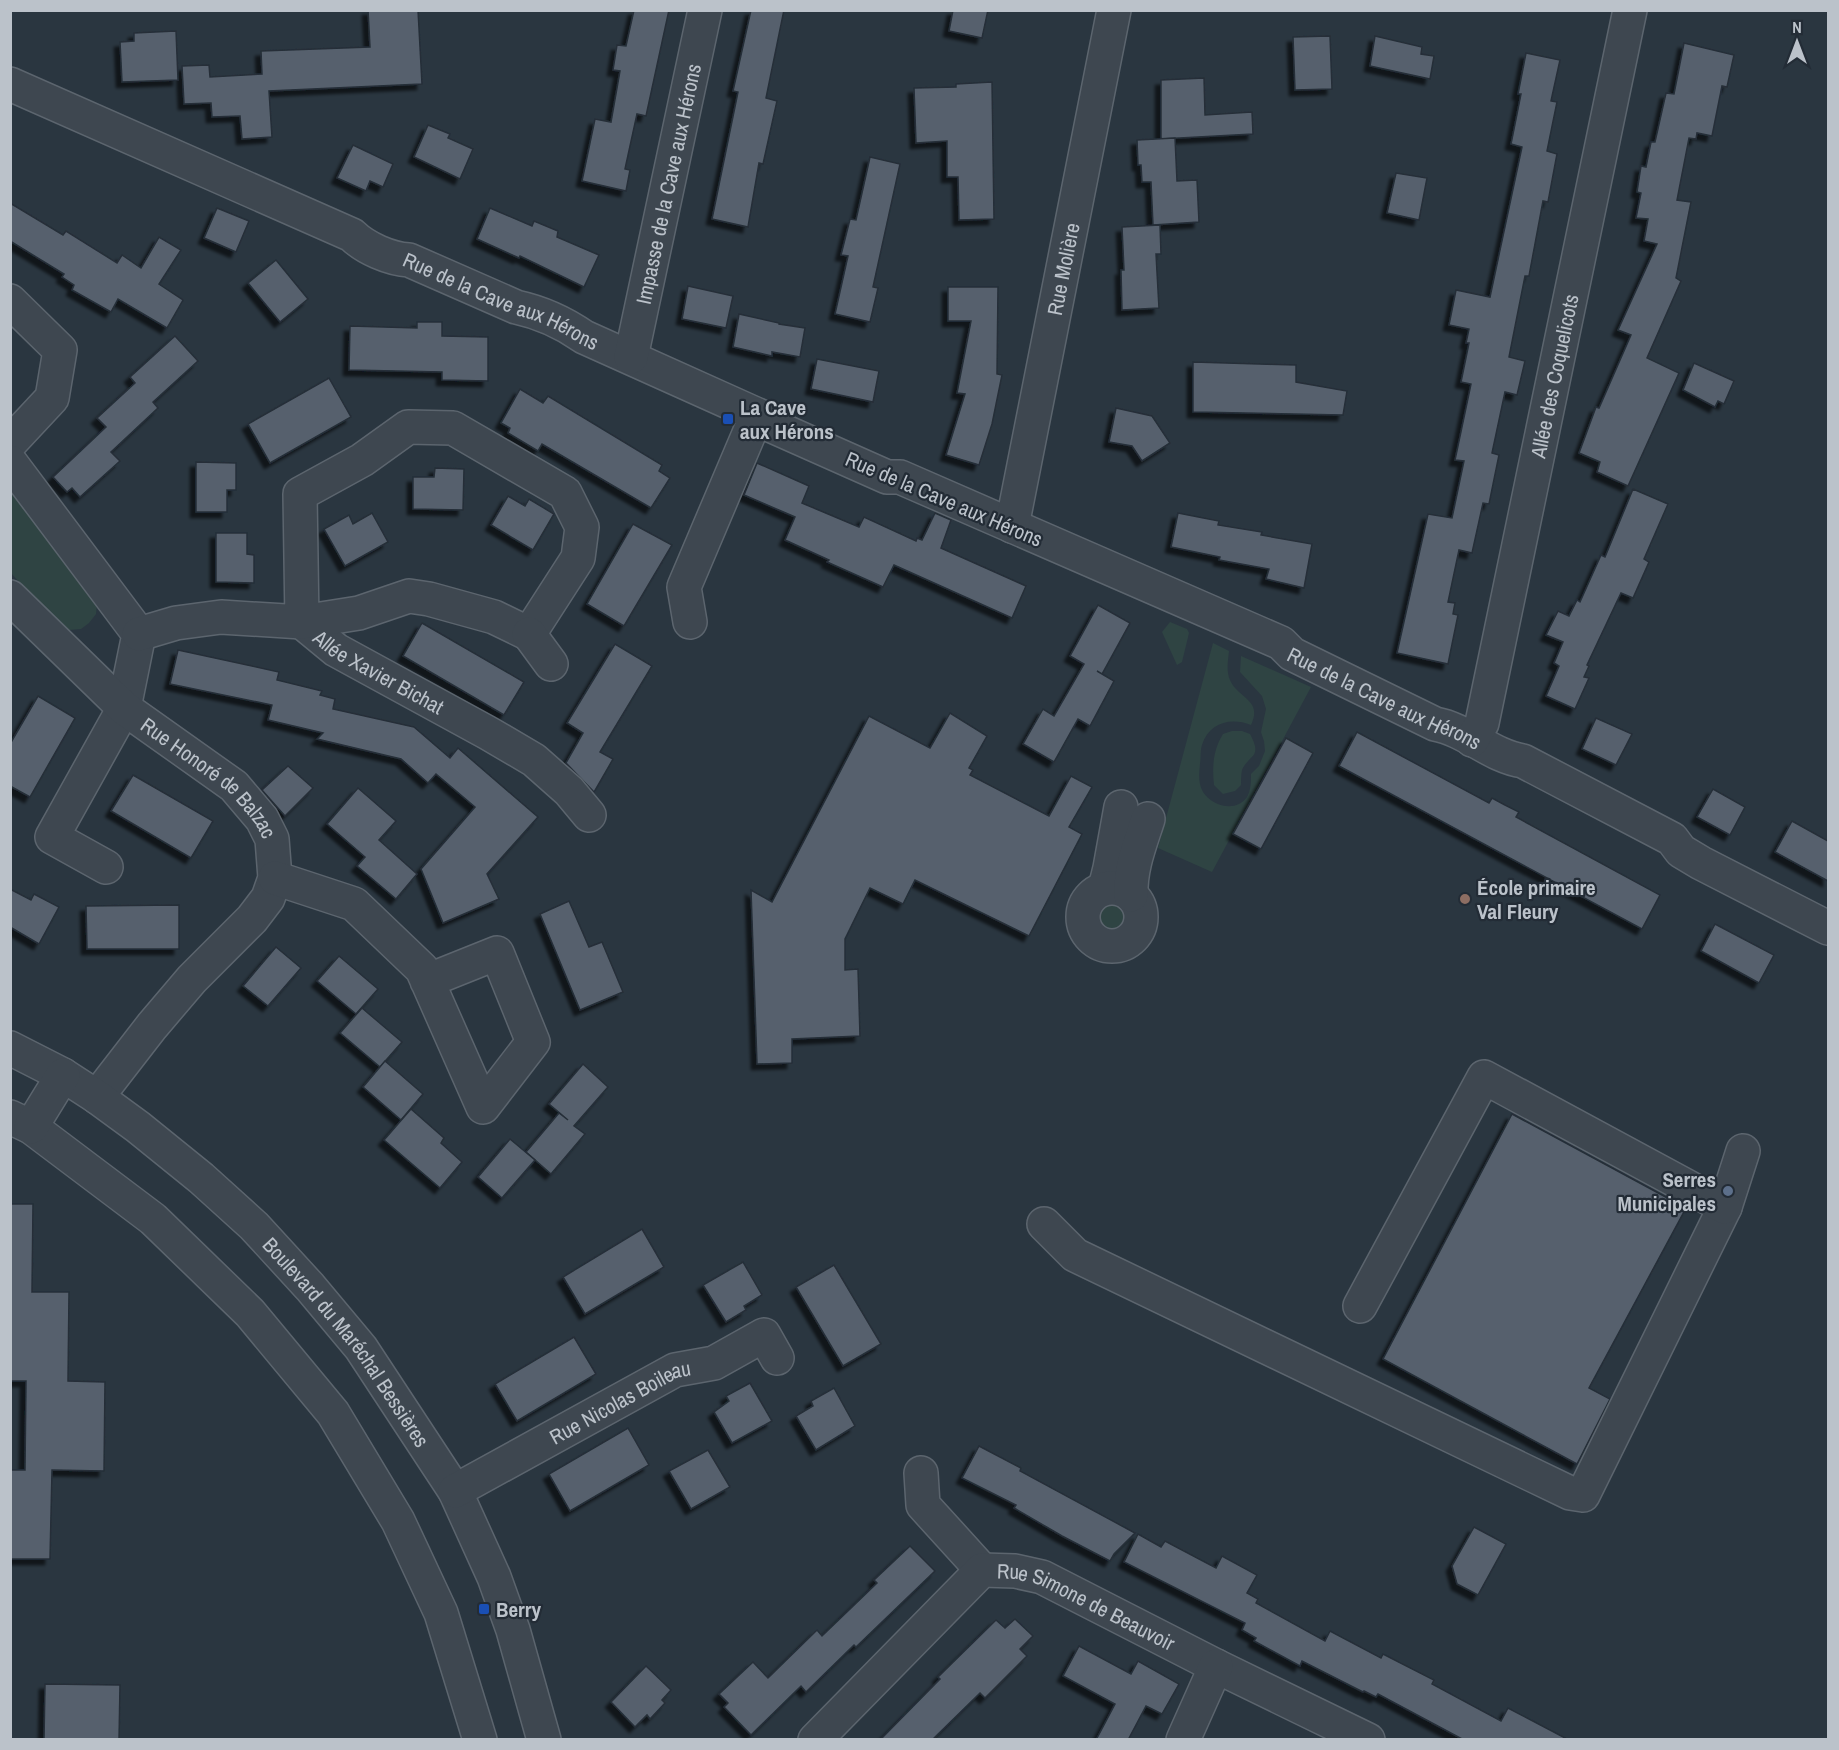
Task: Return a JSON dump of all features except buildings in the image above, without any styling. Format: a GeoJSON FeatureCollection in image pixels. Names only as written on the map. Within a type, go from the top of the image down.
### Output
{"type":"FeatureCollection","features":[{"type":"Feature","properties":{"kind":"street","name":"Impasse de la Cave aux Hérons"},"geometry":{"type":"LineString","coordinates":[[631,357],[705,10]]}},
{"type":"Feature","properties":{"kind":"street","name":"Rue Molière"},"geometry":{"type":"LineString","coordinates":[[1012,526],[1114,10]]}},
{"type":"Feature","properties":{"kind":"street","name":"Allée des Coquelicots"},"geometry":{"type":"LineString","coordinates":[[1472,740],[1482,723],[1630,10]]}},
{"type":"Feature","properties":{"kind":"street","name":"Rue de la Cave aux Hérons"},"geometry":{"type":"LineString","coordinates":[[10,84],[352,235],[359,242],[398,259],[409,260],[516,307],[530,310],[573,329],[584,337],[762,417],[770,425],[887,477],[900,477],[1012,526],[1161,606],[1202,624],[1281,643],[1292,654],[1435,724],[1450,727],[1507,759],[1523,761],[1672,840],[1681,851],[1691,857],[1828,928]]}},
{"type":"Feature","properties":{"kind":"street"},"geometry":{"type":"LineString","coordinates":[[10,301],[60,350],[52,399],[10,443]]}},
{"type":"Feature","properties":{"kind":"street"},"geometry":{"type":"LineString","coordinates":[[690,622],[684,587],[757,415]]}},
{"type":"Feature","properties":{"kind":"street"},"geometry":{"type":"LineString","coordinates":[[529,634],[578,558],[582,527],[565,493],[453,428],[408,427],[362,460],[300,494],[302,622],[359,613],[409,596],[429,599],[494,617],[529,634],[551,664]]}},
{"type":"Feature","properties":{"kind":"street"},"geometry":{"type":"LineString","coordinates":[[10,462],[139,634],[124,708],[52,837],[106,867]]}},
{"type":"Feature","properties":{"kind":"street","name":"Rue Honoré de Balzac"},"geometry":{"type":"LineString","coordinates":[[10,597],[124,708],[234,786],[262,819],[272,838],[275,878],[268,898],[252,919],[192,979],[152,1026],[98,1097]]}},
{"type":"Feature","properties":{"kind":"street","name":"Allée Xavier Bichat"},"geometry":{"type":"LineString","coordinates":[[139,634],[176,623],[221,617],[302,622],[336,650],[534,760],[569,791],[589,815]]}},
{"type":"Feature","properties":{"kind":"street"},"geometry":{"type":"LineString","coordinates":[[1118,892],[1130,881],[1134,861],[1135,813]]}},
{"type":"Feature","properties":{"kind":"street"},"geometry":{"type":"LineString","coordinates":[[275,878],[354,904],[423,969],[428,981]]}},
{"type":"Feature","properties":{"kind":"street","name":"Boulevard du Maréchal Bessières"},"geometry":{"type":"LineString","coordinates":[[10,1048],[63,1075],[98,1097],[138,1126],[201,1178],[254,1226],[310,1287],[361,1348],[455,1491],[494,1577],[513,1630],[544,1740]]}},
{"type":"Feature","properties":{"kind":"street"},"geometry":{"type":"LineString","coordinates":[[63,1075],[21,1122],[153,1219],[250,1313],[333,1413],[398,1521],[441,1613],[480,1740]]}},
{"type":"Feature","properties":{"kind":"street"},"geometry":{"type":"LineString","coordinates":[[1360,1306],[1484,1077],[1725,1207]]}},
{"type":"Feature","properties":{"kind":"street"},"geometry":{"type":"LineString","coordinates":[[1044,1224],[1075,1255],[1570,1493],[1583,1495],[1725,1207],[1743,1151]]}},
{"type":"Feature","properties":{"kind":"street","name":"Rue Nicolas Boileau"},"geometry":{"type":"LineString","coordinates":[[455,1491],[675,1370],[714,1363],[764,1335],[777,1358]]}},
{"type":"Feature","properties":{"kind":"street"},"geometry":{"type":"LineString","coordinates":[[921,1473],[923,1505],[982,1570]]}},
{"type":"Feature","properties":{"kind":"street","name":"Rue Simone de Beauvoir"},"geometry":{"type":"LineString","coordinates":[[815,1740],[982,1570],[1016,1571],[1042,1577],[1368,1740]]}},
{"type":"Feature","properties":{"kind":"street"},"geometry":{"type":"LineString","coordinates":[[1183,1740],[1216,1666]]}},
{"type":"Feature","properties":{"kind":"green space"},"geometry":{"type":"Polygon","coordinates":[[[10,479],[97,603],[96,614],[81,629],[69,630],[57,624],[11,573],[10,479]]]}},
{"type":"Feature","properties":{"kind":"green space"},"geometry":{"type":"Polygon","coordinates":[[[1170,622],[1187,629],[1189,633],[1182,662],[1177,665],[1162,632],[1170,622]]]}},
{"type":"Feature","properties":{"kind":"green space"},"geometry":{"type":"Polygon","coordinates":[[[1213,643],[1229,651],[1230,680],[1252,704],[1254,710],[1251,725],[1228,722],[1215,727],[1205,737],[1201,752],[1200,785],[1207,797],[1218,804],[1237,805],[1247,797],[1251,774],[1259,766],[1265,751],[1261,732],[1266,709],[1262,696],[1240,672],[1241,656],[1311,687],[1212,872],[1158,848],[1213,643]]]}},
{"type":"Feature","properties":{"kind":"green space"},"geometry":{"type":"Polygon","coordinates":[[[1232,731],[1250,734],[1255,752],[1242,770],[1241,785],[1235,791],[1223,794],[1214,785],[1214,759],[1223,734],[1232,731]]]}},
{"type":"Feature","properties":{"kind":"green space"},"geometry":{"type":"Polygon","coordinates":[[[1112,900],[1125,905],[1130,918],[1125,931],[1112,936],[1099,931],[1094,918],[1099,905],[1112,900]]]}},
{"type":"Feature","properties":{"kind":"place","name":"La Cave aux Hérons"},"geometry":{"type":"Point","coordinates":[728,419]}},
{"type":"Feature","properties":{"kind":"place","name":"École primaire Val Fleury"},"geometry":{"type":"Point","coordinates":[1465,899]}},
{"type":"Feature","properties":{"kind":"place","name":"Serres Municipales"},"geometry":{"type":"Point","coordinates":[1728,1191]}},
{"type":"Feature","properties":{"kind":"place","name":"Berry"},"geometry":{"type":"Point","coordinates":[484,1609]}}]}
